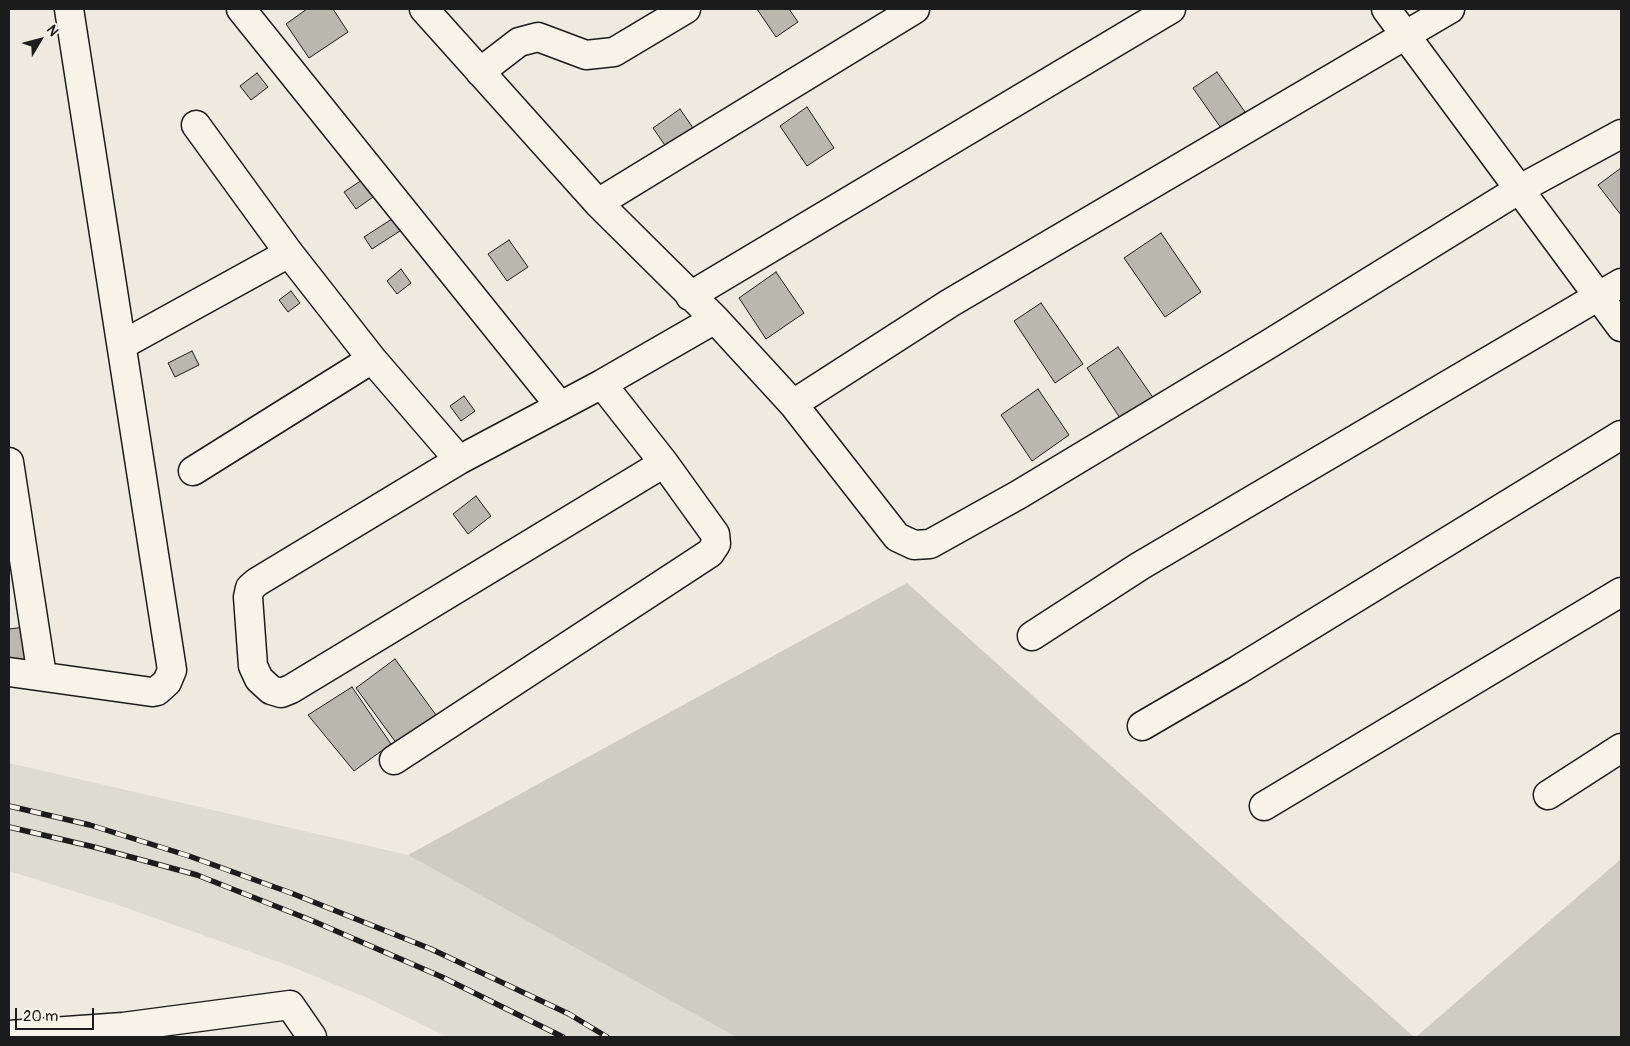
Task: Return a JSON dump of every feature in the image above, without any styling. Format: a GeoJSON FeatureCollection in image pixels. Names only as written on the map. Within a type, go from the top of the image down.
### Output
{"type":"FeatureCollection","features":[{"type":"Feature","properties":{"kind":"street"},"geometry":{"type":"LineString","coordinates":[[9,672],[152,692],[161,688],[167,682],[172,670],[69,9]]}},
{"type":"Feature","properties":{"kind":"street"},"geometry":{"type":"LineString","coordinates":[[241,9],[560,406]]}},
{"type":"Feature","properties":{"kind":"street"},"geometry":{"type":"LineString","coordinates":[[424,9],[598,203],[715,319],[793,404],[897,537],[914,545],[930,544],[1018,495],[1269,344],[1518,190],[1621,134]]}},
{"type":"Feature","properties":{"kind":"street"},"geometry":{"type":"LineString","coordinates":[[480,72],[519,42],[538,38],[586,55],[614,52],[686,9]]}},
{"type":"Feature","properties":{"kind":"street"},"geometry":{"type":"LineString","coordinates":[[598,203],[915,9]]}},
{"type":"Feature","properties":{"kind":"street"},"geometry":{"type":"LineString","coordinates":[[690,296],[1171,9]]}},
{"type":"Feature","properties":{"kind":"street"},"geometry":{"type":"LineString","coordinates":[[1386,9],[1518,190],[1610,290],[1621,327]]}},
{"type":"Feature","properties":{"kind":"street"},"geometry":{"type":"LineString","coordinates":[[793,404],[950,303],[1450,9]]}},
{"type":"Feature","properties":{"kind":"street"},"geometry":{"type":"LineString","coordinates":[[196,125],[289,253],[372,359],[459,460]]}},
{"type":"Feature","properties":{"kind":"street"},"geometry":{"type":"LineString","coordinates":[[122,345],[289,253]]}},
{"type":"Feature","properties":{"kind":"street"},"geometry":{"type":"LineString","coordinates":[[1032,636],[1140,566],[1610,290]]}},
{"type":"Feature","properties":{"kind":"street"},"geometry":{"type":"LineString","coordinates":[[664,463],[291,689],[281,692],[271,690],[259,679],[253,666],[248,597],[250,588],[257,582],[459,460],[602,384],[715,319]]}},
{"type":"Feature","properties":{"kind":"street"},"geometry":{"type":"LineString","coordinates":[[193,471],[372,359]]}},
{"type":"Feature","properties":{"kind":"street"},"geometry":{"type":"LineString","coordinates":[[394,760],[710,553],[716,544],[715,534],[664,463],[602,384]]}},
{"type":"Feature","properties":{"kind":"street"},"geometry":{"type":"LineString","coordinates":[[1142,726],[1238,670],[1621,435]]}},
{"type":"Feature","properties":{"kind":"street"},"geometry":{"type":"LineString","coordinates":[[9,462],[42,676]]}},
{"type":"Feature","properties":{"kind":"street"},"geometry":{"type":"LineString","coordinates":[[1264,806],[1621,592]]}},
{"type":"Feature","properties":{"kind":"street"},"geometry":{"type":"LineString","coordinates":[[1548,795],[1621,748]]}},
{"type":"Feature","properties":{"kind":"street"},"geometry":{"type":"LineString","coordinates":[[9,1035],[123,1027],[290,1005],[312,1037]]}},
{"type":"Feature","properties":{"kind":"shaded area"},"geometry":{"type":"Polygon","coordinates":[[[907,583],[1414,1037],[736,1037],[408,855],[907,583]]]}},
{"type":"Feature","properties":{"kind":"shaded area"},"geometry":{"type":"Polygon","coordinates":[[[9,763],[408,855],[736,1037],[448,1037],[365,997],[290,966],[118,905],[9,871],[9,763]]]}},
{"type":"Feature","properties":{"kind":"shaded area"},"geometry":{"type":"Polygon","coordinates":[[[1621,859],[1621,1037],[1416,1037],[1621,859]]]}},
{"type":"Feature","properties":{"kind":"building"},"geometry":{"type":"Polygon","coordinates":[[[307,9],[333,9],[348,32],[309,58],[286,24],[307,9]]]}},
{"type":"Feature","properties":{"kind":"building"},"geometry":{"type":"Polygon","coordinates":[[[757,9],[789,9],[798,22],[776,37],[757,9]]]}},
{"type":"Feature","properties":{"kind":"building"},"geometry":{"type":"Polygon","coordinates":[[[1217,72],[1245,112],[1221,128],[1193,88],[1217,72]]]}},
{"type":"Feature","properties":{"kind":"building"},"geometry":{"type":"Polygon","coordinates":[[[257,73],[268,87],[251,100],[240,86],[257,73]]]}},
{"type":"Feature","properties":{"kind":"building"},"geometry":{"type":"Polygon","coordinates":[[[807,107],[834,148],[807,166],[780,126],[807,107]]]}},
{"type":"Feature","properties":{"kind":"building"},"geometry":{"type":"Polygon","coordinates":[[[680,109],[700,138],[673,157],[653,128],[680,109]]]}},
{"type":"Feature","properties":{"kind":"building"},"geometry":{"type":"Polygon","coordinates":[[[1621,168],[1621,215],[1598,185],[1621,168]]]}},
{"type":"Feature","properties":{"kind":"building"},"geometry":{"type":"Polygon","coordinates":[[[365,178],[376,195],[356,209],[344,192],[365,178]]]}},
{"type":"Feature","properties":{"kind":"building"},"geometry":{"type":"Polygon","coordinates":[[[395,217],[403,229],[372,249],[364,237],[395,217]]]}},
{"type":"Feature","properties":{"kind":"building"},"geometry":{"type":"Polygon","coordinates":[[[1161,233],[1201,292],[1165,317],[1124,258],[1161,233]]]}},
{"type":"Feature","properties":{"kind":"building"},"geometry":{"type":"Polygon","coordinates":[[[509,240],[528,267],[507,281],[488,254],[509,240]]]}},
{"type":"Feature","properties":{"kind":"building"},"geometry":{"type":"Polygon","coordinates":[[[401,269],[411,283],[397,294],[387,281],[401,269]]]}},
{"type":"Feature","properties":{"kind":"building"},"geometry":{"type":"Polygon","coordinates":[[[776,272],[804,313],[766,339],[739,298],[776,272]]]}},
{"type":"Feature","properties":{"kind":"building"},"geometry":{"type":"Polygon","coordinates":[[[291,291],[300,303],[288,312],[279,300],[291,291]]]}},
{"type":"Feature","properties":{"kind":"building"},"geometry":{"type":"Polygon","coordinates":[[[1041,303],[1083,364],[1055,383],[1014,321],[1041,303]]]}},
{"type":"Feature","properties":{"kind":"building"},"geometry":{"type":"Polygon","coordinates":[[[1118,347],[1154,399],[1122,421],[1087,368],[1118,347]]]}},
{"type":"Feature","properties":{"kind":"building"},"geometry":{"type":"Polygon","coordinates":[[[192,351],[199,365],[175,377],[168,363],[192,351]]]}},
{"type":"Feature","properties":{"kind":"building"},"geometry":{"type":"Polygon","coordinates":[[[1038,389],[1069,435],[1032,461],[1001,415],[1038,389]]]}},
{"type":"Feature","properties":{"kind":"building"},"geometry":{"type":"Polygon","coordinates":[[[464,396],[475,411],[461,421],[450,406],[464,396]]]}},
{"type":"Feature","properties":{"kind":"building"},"geometry":{"type":"Polygon","coordinates":[[[476,496],[491,516],[468,534],[453,514],[476,496]]]}},
{"type":"Feature","properties":{"kind":"building"},"geometry":{"type":"Polygon","coordinates":[[[25,627],[31,671],[9,670],[9,629],[25,627]]]}},
{"type":"Feature","properties":{"kind":"building"},"geometry":{"type":"Polygon","coordinates":[[[395,659],[436,715],[397,744],[356,688],[395,659]]]}},
{"type":"Feature","properties":{"kind":"building"},"geometry":{"type":"Polygon","coordinates":[[[352,687],[391,744],[354,771],[308,715],[352,687]]]}},
{"type":"Feature","properties":{"kind":"railway"},"geometry":{"type":"LineString","coordinates":[[9,806],[90,825],[189,856],[291,893],[431,949],[569,1014],[607,1037]]}},
{"type":"Feature","properties":{"kind":"railway"},"geometry":{"type":"LineString","coordinates":[[9,827],[94,847],[197,875],[313,921],[442,977],[563,1037]]}}]}
